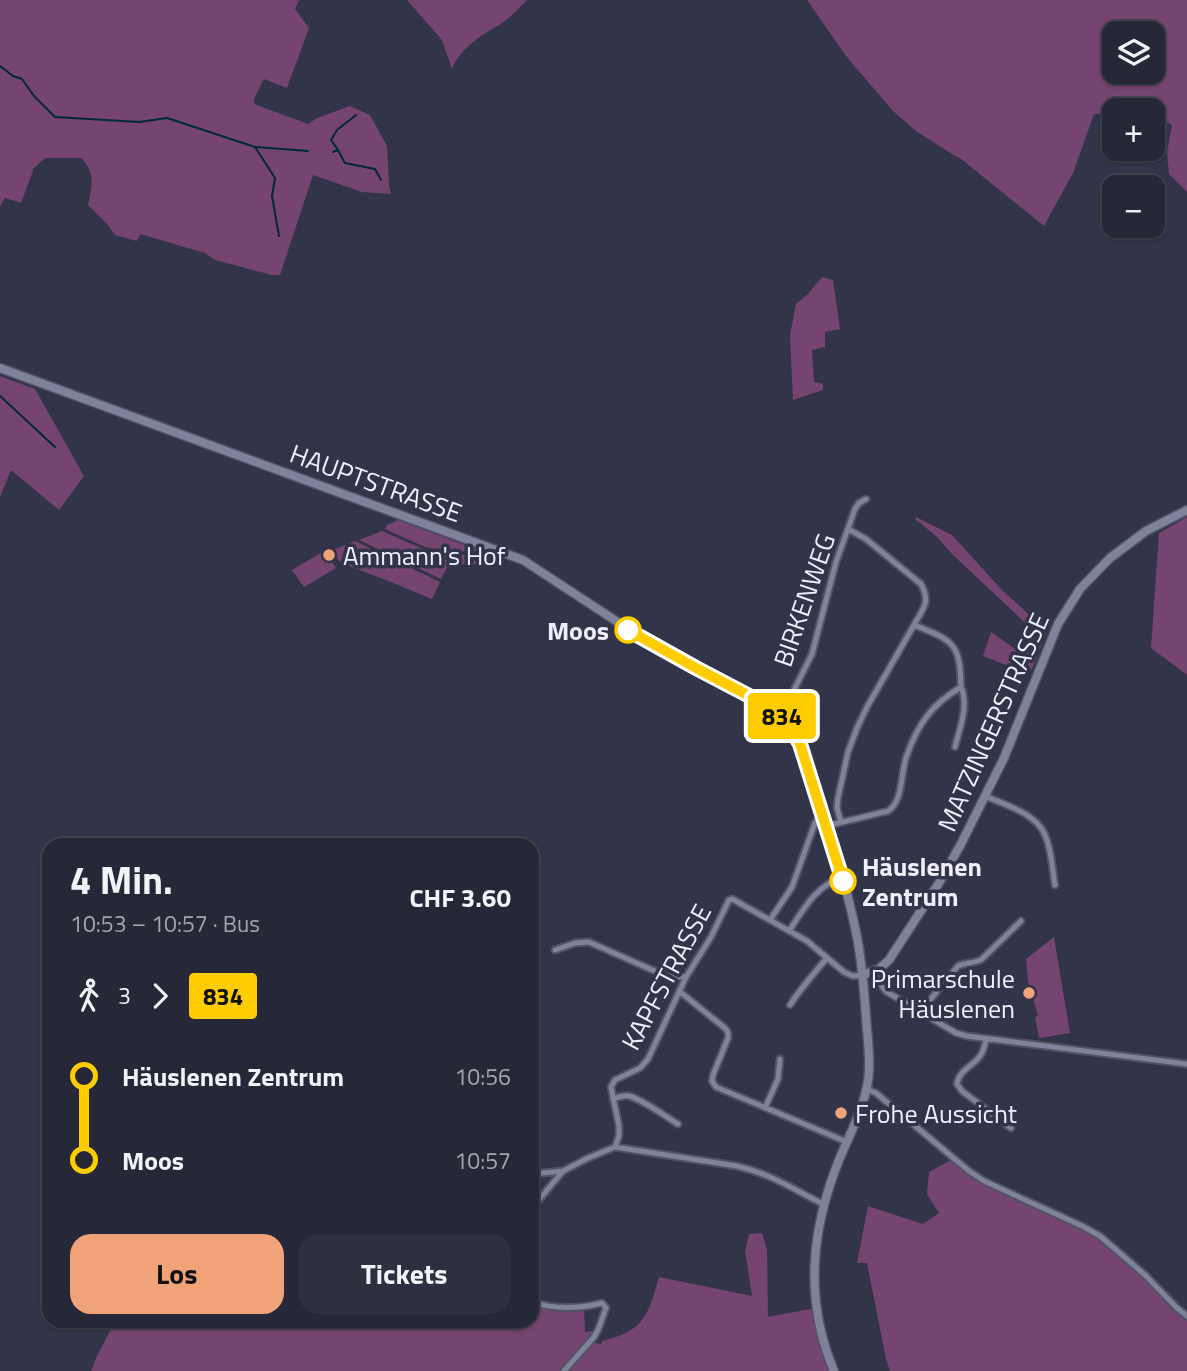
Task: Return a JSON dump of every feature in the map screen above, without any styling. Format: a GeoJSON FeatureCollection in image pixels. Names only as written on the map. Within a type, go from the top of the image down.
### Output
{"type":"FeatureCollection","features":[{"type":"Feature","properties":{"kind":"street","name":"HAUPTSTRASSE"},"geometry":{"type":"LineString","coordinates":[[0,368],[523,560],[627,629],[757,700],[781,716],[793,730],[800,744],[855,926],[863,975],[869,1060],[867,1089],[862,1105],[823,1204],[816,1253],[814,1284],[817,1308],[834,1371]]}},
{"type":"Feature","properties":{"kind":"street","name":"BIRKENWEG"},"geometry":{"type":"LineString","coordinates":[[781,716],[812,654],[836,562],[855,509],[866,499]]}},
{"type":"Feature","properties":{"kind":"street","name":"MATZINGERSTRASSE"},"geometry":{"type":"LineString","coordinates":[[863,975],[875,971],[889,960],[961,844],[1004,758],[1058,624],[1080,589],[1110,558],[1146,531],[1187,510]]}},
{"type":"Feature","properties":{"kind":"street"},"geometry":{"type":"LineString","coordinates":[[841,822],[837,808],[838,798],[848,752],[857,728],[914,625],[926,602],[927,594],[921,584],[848,529]]}},
{"type":"Feature","properties":{"kind":"street"},"geometry":{"type":"LineString","coordinates":[[914,625],[948,641],[960,660],[965,706],[955,747]]}},
{"type":"Feature","properties":{"kind":"street"},"geometry":{"type":"LineString","coordinates":[[826,827],[888,811],[894,807],[905,758],[919,729],[935,704],[961,687]]}},
{"type":"Feature","properties":{"kind":"street"},"geometry":{"type":"LineString","coordinates":[[985,796],[1025,814],[1039,826],[1046,836],[1055,885]]}},
{"type":"Feature","properties":{"kind":"street"},"geometry":{"type":"LineString","coordinates":[[822,815],[815,823],[792,887],[770,920],[813,945],[849,975],[863,975]]}},
{"type":"Feature","properties":{"kind":"street"},"geometry":{"type":"LineString","coordinates":[[789,931],[819,890],[833,880],[842,878]]}},
{"type":"Feature","properties":{"kind":"street","name":"KAPFSTRASSE"},"geometry":{"type":"LineString","coordinates":[[613,1099],[611,1087],[615,1080],[640,1069],[648,1059],[686,977],[729,900],[732,899],[770,920]]}},
{"type":"Feature","properties":{"kind":"street"},"geometry":{"type":"LineString","coordinates":[[920,1012],[958,966],[982,959],[1021,921]]}},
{"type":"Feature","properties":{"kind":"street"},"geometry":{"type":"LineString","coordinates":[[555,950],[575,943],[589,942],[666,976],[686,977]]}},
{"type":"Feature","properties":{"kind":"street"},"geometry":{"type":"LineString","coordinates":[[790,1005],[805,982],[811,979],[827,958]]}},
{"type":"Feature","properties":{"kind":"street"},"geometry":{"type":"LineString","coordinates":[[875,971],[884,989],[956,1033],[1187,1064]]}},
{"type":"Feature","properties":{"kind":"street"},"geometry":{"type":"LineString","coordinates":[[679,991],[728,1033],[713,1075],[713,1084],[847,1142]]}},
{"type":"Feature","properties":{"kind":"street"},"geometry":{"type":"LineString","coordinates":[[986,1039],[982,1054],[958,1077],[957,1084],[1011,1128]]}},
{"type":"Feature","properties":{"kind":"street"},"geometry":{"type":"LineString","coordinates":[[765,1108],[779,1074],[780,1059]]}},
{"type":"Feature","properties":{"kind":"street"},"geometry":{"type":"LineString","coordinates":[[867,1089],[876,1093],[984,1181],[1100,1237],[1145,1275],[1187,1316]]}},
{"type":"Feature","properties":{"kind":"street"},"geometry":{"type":"LineString","coordinates":[[615,1147],[619,1126],[613,1099],[620,1096],[636,1099],[678,1124]]}},
{"type":"Feature","properties":{"kind":"street"},"geometry":{"type":"LineString","coordinates":[[539,1173],[563,1171],[615,1147],[756,1171],[775,1178],[823,1204]]}},
{"type":"Feature","properties":{"kind":"street"},"geometry":{"type":"LineString","coordinates":[[539,1200],[563,1171]]}},
{"type":"Feature","properties":{"kind":"street"},"geometry":{"type":"LineString","coordinates":[[539,1304],[564,1308],[602,1303],[606,1308],[594,1337],[564,1371]]}},
{"type":"Feature","properties":{"kind":"shaded area"},"geometry":{"type":"Polygon","coordinates":[[[0,0],[299,0],[295,9],[309,28],[287,88],[264,79],[254,104],[308,124],[350,106],[370,115],[387,146],[391,194],[362,192],[313,175],[280,275],[215,260],[205,253],[140,234],[137,241],[115,235],[88,205],[91,174],[81,158],[45,158],[33,169],[21,203],[5,198],[0,206],[0,0]]]}},
{"type":"Feature","properties":{"kind":"shaded area"},"geometry":{"type":"Polygon","coordinates":[[[407,0],[527,0],[509,18],[466,48],[452,69],[442,40],[407,0]]]}},
{"type":"Feature","properties":{"kind":"shaded area"},"geometry":{"type":"Polygon","coordinates":[[[807,0],[1187,0],[1187,192],[1169,174],[1167,152],[1172,125],[1165,121],[1165,98],[1102,98],[1102,114],[1094,114],[1073,173],[1044,226],[960,158],[916,131],[893,111],[846,56],[807,0]]]}},
{"type":"Feature","properties":{"kind":"shaded area"},"geometry":{"type":"Polygon","coordinates":[[[822,277],[833,280],[840,329],[825,332],[825,347],[812,350],[814,382],[823,384],[823,390],[793,400],[790,335],[796,304],[822,277]]]}},
{"type":"Feature","properties":{"kind":"shaded area"},"geometry":{"type":"Polygon","coordinates":[[[0,376],[35,389],[84,476],[59,510],[11,470],[0,497],[0,376]]]}},
{"type":"Feature","properties":{"kind":"shaded area"},"geometry":{"type":"Polygon","coordinates":[[[916,517],[952,535],[1002,590],[1047,631],[1032,669],[1026,673],[983,656],[991,632],[1021,653],[1037,634],[915,519],[916,517]]]}},
{"type":"Feature","properties":{"kind":"shaded area"},"geometry":{"type":"Polygon","coordinates":[[[1187,517],[1187,675],[1151,648],[1159,533],[1187,517]]]}},
{"type":"Feature","properties":{"kind":"shaded area"},"geometry":{"type":"Polygon","coordinates":[[[398,520],[481,551],[447,552],[425,547],[385,529],[387,525],[398,520]]]}},
{"type":"Feature","properties":{"kind":"shaded area"},"geometry":{"type":"Polygon","coordinates":[[[382,531],[423,549],[428,555],[457,563],[460,561],[425,551],[444,555],[487,554],[490,561],[496,562],[496,565],[449,564],[441,579],[359,540],[382,531]]]}},
{"type":"Feature","properties":{"kind":"shaded area"},"geometry":{"type":"Polygon","coordinates":[[[355,541],[440,582],[432,599],[338,560],[333,550],[355,541]]]}},
{"type":"Feature","properties":{"kind":"shaded area"},"geometry":{"type":"Polygon","coordinates":[[[324,551],[336,568],[304,587],[292,570],[324,551]]]}},
{"type":"Feature","properties":{"kind":"shaded area"},"geometry":{"type":"Polygon","coordinates":[[[1054,937],[1070,1033],[1039,1038],[1035,1017],[1038,1016],[1028,981],[1026,959],[1054,937]]]}},
{"type":"Feature","properties":{"kind":"shaded area"},"geometry":{"type":"Polygon","coordinates":[[[953,1159],[969,1171],[1100,1236],[1187,1316],[1187,1371],[890,1371],[867,1263],[857,1263],[868,1206],[923,1224],[939,1213],[927,1194],[929,1172],[953,1159]]]}},
{"type":"Feature","properties":{"kind":"shaded area"},"geometry":{"type":"Polygon","coordinates":[[[762,1233],[767,1250],[768,1317],[816,1308],[834,1371],[91,1371],[111,1328],[539,1328],[539,1304],[584,1307],[585,1332],[598,1330],[594,1337],[595,1343],[601,1344],[602,1341],[636,1327],[647,1312],[659,1277],[752,1296],[745,1251],[749,1234],[762,1233]]]}},
{"type":"Feature","properties":{"kind":"waterway"},"geometry":{"type":"LineString","coordinates":[[0,66],[22,79],[55,117],[139,122],[167,118],[255,147],[275,178],[272,196],[279,236]]}},
{"type":"Feature","properties":{"kind":"waterway"},"geometry":{"type":"LineString","coordinates":[[333,152],[338,150],[331,140],[337,130],[356,115]]}},
{"type":"Feature","properties":{"kind":"waterway"},"geometry":{"type":"LineString","coordinates":[[256,147],[308,151]]}},
{"type":"Feature","properties":{"kind":"waterway"},"geometry":{"type":"LineString","coordinates":[[338,150],[345,163],[375,169],[381,180]]}},
{"type":"Feature","properties":{"kind":"waterway"},"geometry":{"type":"LineString","coordinates":[[0,396],[55,447]]}},
{"type":"Feature","properties":{"kind":"bus line","name":"834"},"geometry":{"type":"LineString","coordinates":[[628,630],[757,700],[788,723],[800,744],[843,881]]}},
{"type":"Feature","properties":{"kind":"place","name":"Ammann's Hof"},"geometry":{"type":"Point","coordinates":[329,555]}},
{"type":"Feature","properties":{"kind":"place","name":"Moos"},"geometry":{"type":"Point","coordinates":[628,630]}},
{"type":"Feature","properties":{"kind":"place","name":"Häuslenen Zentrum"},"geometry":{"type":"Point","coordinates":[843,881]}},
{"type":"Feature","properties":{"kind":"place","name":"Primarschule Häuslenen"},"geometry":{"type":"Point","coordinates":[1029,993]}},
{"type":"Feature","properties":{"kind":"place","name":"Frohe Aussicht"},"geometry":{"type":"Point","coordinates":[841,1113]}}]}
